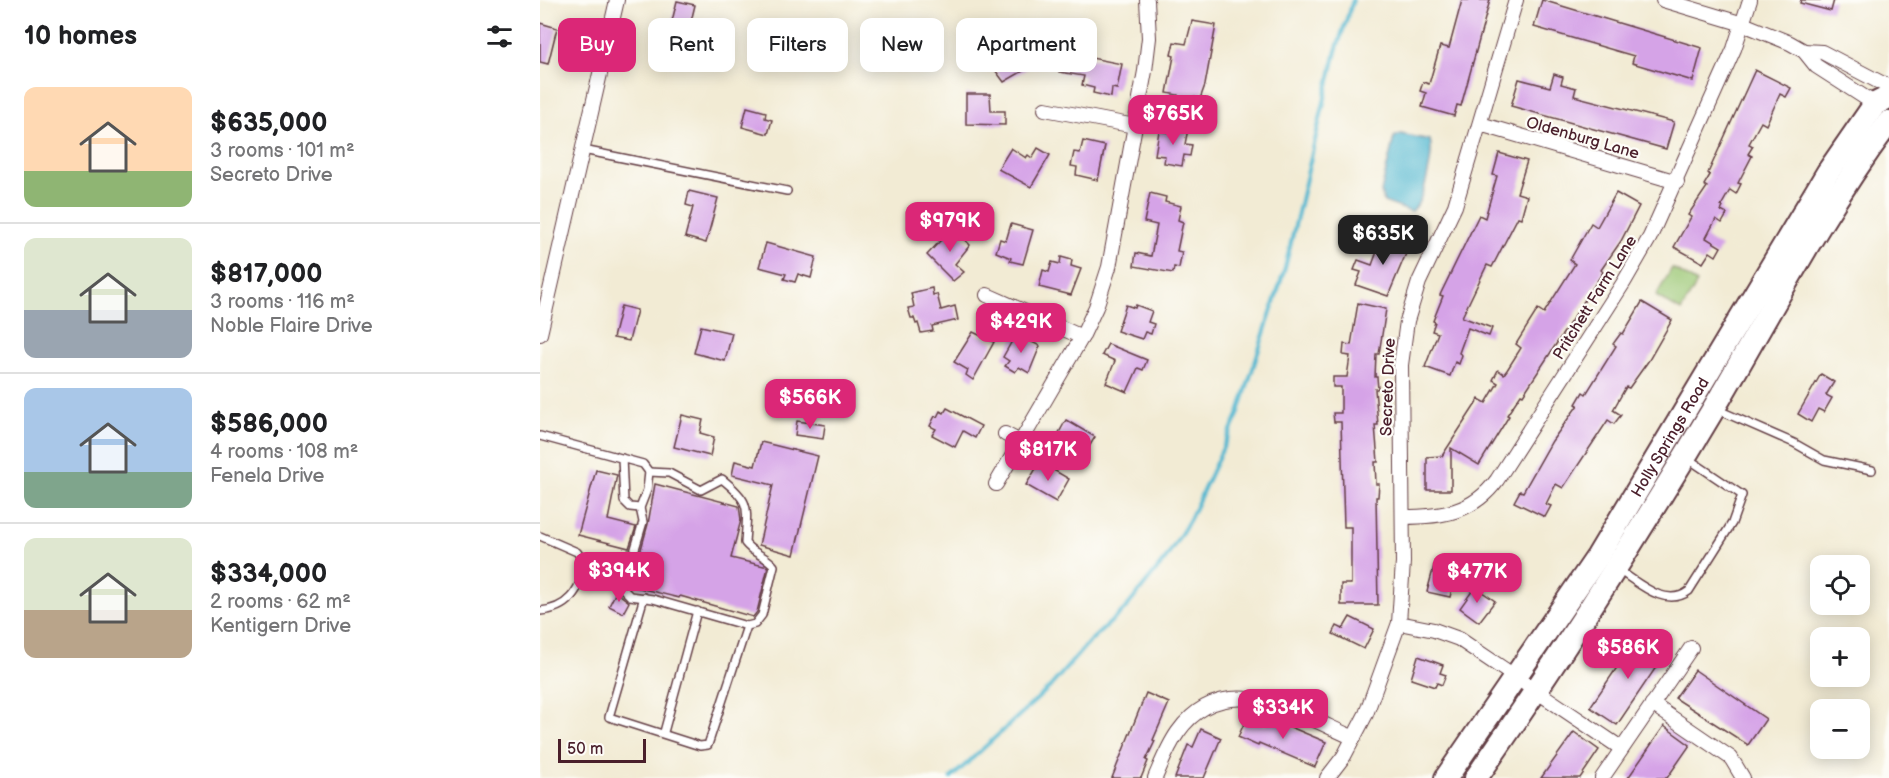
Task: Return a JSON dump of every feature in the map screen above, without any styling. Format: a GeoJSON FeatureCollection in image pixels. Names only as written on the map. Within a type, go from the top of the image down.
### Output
{"type":"FeatureCollection","features":[{"type":"Feature","properties":{"kind":"main road","name":"Holly Springs Road"},"geometry":{"type":"LineString","coordinates":[[1476,778],[1537,691],[1607,562],[1822,182],[1885,101]]}},
{"type":"Feature","properties":{"kind":"main road","name":"Holly Springs Road"},"geometry":{"type":"LineString","coordinates":[[1446,778],[1516,677],[1607,562],[1685,456],[1852,171],[1889,122]]}},
{"type":"Feature","properties":{"kind":"street"},"geometry":{"type":"LineString","coordinates":[[540,334],[543,306],[583,150],[617,0]]}},
{"type":"Feature","properties":{"kind":"street"},"geometry":{"type":"LineString","coordinates":[[996,484],[1082,337],[1096,307],[1109,267],[1147,54],[1147,0]]}},
{"type":"Feature","properties":{"kind":"street","name":"Secreto Drive"},"geometry":{"type":"LineString","coordinates":[[1328,778],[1354,738],[1382,674],[1400,623],[1403,588],[1401,365],[1407,321],[1419,282],[1455,206],[1516,0]]}},
{"type":"Feature","properties":{"kind":"street"},"geometry":{"type":"LineString","coordinates":[[1663,0],[1743,24],[1804,51],[1822,52],[1885,101]]}},
{"type":"Feature","properties":{"kind":"street","name":"Pritchett Farm Lane"},"geometry":{"type":"LineString","coordinates":[[1403,517],[1452,513],[1472,505],[1489,492],[1624,282],[1677,182],[1743,24],[1750,0]]}},
{"type":"Feature","properties":{"kind":"street"},"geometry":{"type":"LineString","coordinates":[[1804,51],[1816,66],[1885,101]]}},
{"type":"Feature","properties":{"kind":"street"},"geometry":{"type":"LineString","coordinates":[[1045,109],[1135,126]]}},
{"type":"Feature","properties":{"kind":"street","name":"Oldenburg Lane"},"geometry":{"type":"LineString","coordinates":[[1480,124],[1677,182]]}},
{"type":"Feature","properties":{"kind":"street"},"geometry":{"type":"LineString","coordinates":[[987,295],[1082,337]]}},
{"type":"Feature","properties":{"kind":"street"},"geometry":{"type":"LineString","coordinates":[[1005,434],[1020,442]]}},
{"type":"Feature","properties":{"kind":"street"},"geometry":{"type":"LineString","coordinates":[[1400,623],[1434,630],[1459,639],[1621,748]]}},
{"type":"Feature","properties":{"kind":"street"},"geometry":{"type":"LineString","coordinates":[[1602,778],[1691,648]]}},
{"type":"Feature","properties":{"kind":"street"},"geometry":{"type":"LineString","coordinates":[[1155,778],[1169,746],[1189,719],[1205,707],[1227,699],[1242,698],[1270,702],[1354,738]]}},
{"type":"Feature","properties":{"kind":"street"},"geometry":{"type":"LineString","coordinates":[[1652,704],[1731,758],[1743,778]]}},
{"type":"Feature","properties":{"kind":"lane"},"geometry":{"type":"LineString","coordinates":[[583,150],[787,191]]}},
{"type":"Feature","properties":{"kind":"lane"},"geometry":{"type":"LineString","coordinates":[[1714,408],[1794,443],[1824,460],[1872,470]]}},
{"type":"Feature","properties":{"kind":"lane"},"geometry":{"type":"LineString","coordinates":[[540,436],[643,464],[649,472],[647,490],[640,508],[643,522],[624,590],[630,596],[644,597],[747,626],[755,624],[762,615],[774,566],[769,558],[752,552],[745,543],[747,511],[744,497],[722,479],[701,490],[669,473],[649,472]]}},
{"type":"Feature","properties":{"kind":"lane"},"geometry":{"type":"LineString","coordinates":[[1607,562],[1653,593],[1672,598],[1682,597],[1689,591],[1732,523],[1742,495],[1685,456]]}},
{"type":"Feature","properties":{"kind":"lane"},"geometry":{"type":"LineString","coordinates":[[622,458],[624,501],[630,507],[640,508]]}},
{"type":"Feature","properties":{"kind":"lane"},"geometry":{"type":"LineString","coordinates":[[540,536],[577,552],[588,567],[628,573]]}},
{"type":"Feature","properties":{"kind":"lane"},"geometry":{"type":"LineString","coordinates":[[540,611],[562,607],[576,595],[588,567]]}},
{"type":"Feature","properties":{"kind":"lane"},"geometry":{"type":"LineString","coordinates":[[644,597],[609,717],[664,732],[700,746],[708,745],[747,626]]}},
{"type":"Feature","properties":{"kind":"lane"},"geometry":{"type":"LineString","coordinates":[[664,732],[697,611]]}},
{"type":"Feature","properties":{"kind":"green space"},"geometry":{"type":"Polygon","coordinates":[[[1672,268],[1697,283],[1681,311],[1656,296],[1672,268]]]}},
{"type":"Feature","properties":{"kind":"water"},"geometry":{"type":"Polygon","coordinates":[[[1401,134],[1430,140],[1431,147],[1424,189],[1416,207],[1411,212],[1384,202],[1381,192],[1394,137],[1401,134]]]}},
{"type":"Feature","properties":{"kind":"building"},"geometry":{"type":"Polygon","coordinates":[[[1462,0],[1490,0],[1461,106],[1457,105],[1454,116],[1422,107],[1426,93],[1420,91],[1423,82],[1429,84],[1440,46],[1449,48],[1462,0]]]}},
{"type":"Feature","properties":{"kind":"building"},"geometry":{"type":"Polygon","coordinates":[[[1542,0],[1702,48],[1693,81],[1632,63],[1634,56],[1534,27],[1542,0]]]}},
{"type":"Feature","properties":{"kind":"building"},"geometry":{"type":"Polygon","coordinates":[[[1801,0],[1834,0],[1831,11],[1800,3],[1801,0]]]}},
{"type":"Feature","properties":{"kind":"building"},"geometry":{"type":"Polygon","coordinates":[[[677,1],[695,5],[692,18],[673,18],[677,1]]]}},
{"type":"Feature","properties":{"kind":"building"},"geometry":{"type":"Polygon","coordinates":[[[1192,21],[1216,25],[1205,85],[1200,99],[1193,97],[1191,104],[1177,101],[1178,95],[1167,93],[1174,56],[1171,55],[1174,42],[1186,44],[1192,21]]]}},
{"type":"Feature","properties":{"kind":"building"},"geometry":{"type":"Polygon","coordinates":[[[540,23],[557,28],[548,64],[540,62],[540,23]]]}},
{"type":"Feature","properties":{"kind":"building"},"geometry":{"type":"Polygon","coordinates":[[[1097,59],[1122,64],[1117,89],[1112,88],[1111,97],[1093,93],[1094,88],[1082,85],[1084,76],[1059,72],[1097,72],[1097,59]]]}},
{"type":"Feature","properties":{"kind":"building"},"geometry":{"type":"Polygon","coordinates":[[[1755,70],[1791,88],[1786,97],[1780,94],[1766,125],[1761,122],[1749,144],[1753,146],[1748,154],[1752,156],[1738,183],[1741,184],[1736,194],[1730,190],[1721,206],[1723,207],[1721,211],[1727,214],[1722,223],[1716,219],[1706,238],[1721,247],[1716,256],[1710,252],[1703,263],[1674,247],[1691,217],[1688,215],[1707,187],[1704,185],[1710,175],[1708,173],[1755,70]]]}},
{"type":"Feature","properties":{"kind":"building"},"geometry":{"type":"Polygon","coordinates":[[[996,72],[1021,72],[1004,82],[996,72]]]}},
{"type":"Feature","properties":{"kind":"building"},"geometry":{"type":"Polygon","coordinates":[[[1554,74],[1563,77],[1561,84],[1576,88],[1574,96],[1674,122],[1666,149],[1511,106],[1519,79],[1550,87],[1554,74]]]}},
{"type":"Feature","properties":{"kind":"building"},"geometry":{"type":"Polygon","coordinates":[[[966,94],[990,94],[991,111],[1005,111],[1005,125],[966,124],[966,94]]]}},
{"type":"Feature","properties":{"kind":"building"},"geometry":{"type":"Polygon","coordinates":[[[747,107],[766,112],[765,118],[772,120],[768,134],[742,127],[747,107]]]}},
{"type":"Feature","properties":{"kind":"building"},"geometry":{"type":"Polygon","coordinates":[[[1173,127],[1188,129],[1185,144],[1192,145],[1190,156],[1184,155],[1182,166],[1164,163],[1165,156],[1155,155],[1159,131],[1172,133],[1173,127]]]}},
{"type":"Feature","properties":{"kind":"building"},"geometry":{"type":"Polygon","coordinates":[[[1083,141],[1105,146],[1098,180],[1076,175],[1077,167],[1071,166],[1074,152],[1080,153],[1083,141]]]}},
{"type":"Feature","properties":{"kind":"building"},"geometry":{"type":"Polygon","coordinates":[[[1011,148],[1026,158],[1028,155],[1032,158],[1038,148],[1050,155],[1031,187],[998,169],[1011,148]]]}},
{"type":"Feature","properties":{"kind":"building"},"geometry":{"type":"Polygon","coordinates":[[[1499,153],[1527,161],[1517,193],[1527,196],[1521,218],[1518,217],[1492,267],[1487,265],[1462,317],[1492,328],[1489,336],[1468,328],[1459,353],[1462,355],[1459,364],[1455,362],[1450,376],[1425,367],[1438,333],[1432,331],[1435,322],[1433,321],[1443,296],[1440,295],[1479,215],[1485,218],[1497,176],[1493,175],[1499,153]]]}},
{"type":"Feature","properties":{"kind":"building"},"geometry":{"type":"Polygon","coordinates":[[[689,191],[718,198],[706,243],[685,237],[693,207],[686,205],[689,191]]]}},
{"type":"Feature","properties":{"kind":"building"},"geometry":{"type":"Polygon","coordinates":[[[1150,193],[1166,197],[1165,202],[1181,206],[1178,220],[1183,222],[1177,251],[1182,252],[1179,268],[1174,267],[1173,273],[1134,266],[1136,253],[1151,256],[1157,225],[1144,222],[1150,193]]]}},
{"type":"Feature","properties":{"kind":"building"},"geometry":{"type":"Polygon","coordinates":[[[1616,193],[1639,206],[1621,241],[1601,270],[1603,272],[1523,395],[1521,394],[1507,415],[1509,416],[1479,465],[1451,448],[1451,490],[1427,490],[1427,457],[1442,456],[1479,399],[1486,403],[1498,383],[1493,380],[1498,370],[1504,374],[1507,370],[1521,348],[1516,344],[1538,309],[1544,313],[1575,264],[1570,260],[1591,223],[1597,227],[1616,193]]]}},
{"type":"Feature","properties":{"kind":"building"},"geometry":{"type":"Polygon","coordinates":[[[1011,224],[1033,230],[1023,264],[1010,261],[1011,258],[996,252],[1000,239],[1006,241],[1011,224]]]}},
{"type":"Feature","properties":{"kind":"building"},"geometry":{"type":"Polygon","coordinates":[[[953,227],[970,245],[955,264],[964,272],[953,281],[927,255],[953,227]]]}},
{"type":"Feature","properties":{"kind":"building"},"geometry":{"type":"Polygon","coordinates":[[[1384,233],[1410,244],[1388,296],[1356,285],[1361,272],[1354,270],[1358,260],[1372,265],[1384,233]]]}},
{"type":"Feature","properties":{"kind":"building"},"geometry":{"type":"Polygon","coordinates":[[[766,243],[816,257],[811,278],[798,274],[795,282],[784,279],[786,274],[759,267],[766,243]]]}},
{"type":"Feature","properties":{"kind":"building"},"geometry":{"type":"Polygon","coordinates":[[[1061,257],[1072,260],[1071,266],[1081,269],[1071,295],[1039,287],[1043,270],[1049,272],[1052,262],[1060,264],[1061,257]]]}},
{"type":"Feature","properties":{"kind":"building"},"geometry":{"type":"Polygon","coordinates":[[[932,288],[933,295],[937,294],[941,310],[955,306],[958,320],[932,326],[933,331],[921,333],[918,323],[916,324],[914,318],[911,318],[908,308],[914,307],[911,293],[932,288]]]}},
{"type":"Feature","properties":{"kind":"building"},"geometry":{"type":"Polygon","coordinates":[[[1642,302],[1672,320],[1649,360],[1629,388],[1626,387],[1613,410],[1621,415],[1614,424],[1608,420],[1563,488],[1556,484],[1546,504],[1551,506],[1545,517],[1514,502],[1520,491],[1523,492],[1552,441],[1578,405],[1576,404],[1583,392],[1586,394],[1616,346],[1613,344],[1621,333],[1623,334],[1642,302]]]}},
{"type":"Feature","properties":{"kind":"building"},"geometry":{"type":"Polygon","coordinates":[[[1358,303],[1386,309],[1379,354],[1376,354],[1375,377],[1377,377],[1378,389],[1375,389],[1378,425],[1375,425],[1378,462],[1375,462],[1376,484],[1379,484],[1378,497],[1376,497],[1378,605],[1341,605],[1341,584],[1351,584],[1351,527],[1344,527],[1341,422],[1334,422],[1333,413],[1341,413],[1341,387],[1333,387],[1333,377],[1347,377],[1350,356],[1343,355],[1344,344],[1351,345],[1358,303]]]}},
{"type":"Feature","properties":{"kind":"building"},"geometry":{"type":"Polygon","coordinates":[[[1126,305],[1135,308],[1136,305],[1152,311],[1148,322],[1154,324],[1151,334],[1145,332],[1142,339],[1117,331],[1126,305]]]}},
{"type":"Feature","properties":{"kind":"building"},"geometry":{"type":"Polygon","coordinates":[[[621,306],[637,310],[629,341],[613,338],[621,306]]]}},
{"type":"Feature","properties":{"kind":"building"},"geometry":{"type":"Polygon","coordinates":[[[701,326],[732,333],[725,361],[694,353],[701,326]]]}},
{"type":"Feature","properties":{"kind":"building"},"geometry":{"type":"Polygon","coordinates":[[[973,332],[994,342],[973,380],[966,375],[968,370],[954,362],[973,332]]]}},
{"type":"Feature","properties":{"kind":"building"},"geometry":{"type":"Polygon","coordinates":[[[1016,334],[1040,346],[1029,373],[1019,367],[1015,372],[1005,366],[1009,361],[1003,357],[1016,334]]]}},
{"type":"Feature","properties":{"kind":"building"},"geometry":{"type":"Polygon","coordinates":[[[1108,344],[1147,360],[1143,370],[1138,368],[1127,392],[1106,383],[1115,361],[1102,355],[1108,344]]]}},
{"type":"Feature","properties":{"kind":"building"},"geometry":{"type":"Polygon","coordinates":[[[1821,374],[1834,382],[1826,395],[1832,398],[1824,412],[1818,409],[1811,422],[1798,414],[1821,374]]]}},
{"type":"Feature","properties":{"kind":"building"},"geometry":{"type":"Polygon","coordinates":[[[947,408],[981,426],[975,438],[963,431],[955,447],[932,435],[936,429],[930,426],[935,416],[937,417],[940,411],[944,413],[947,408]]]}},
{"type":"Feature","properties":{"kind":"building"},"geometry":{"type":"Polygon","coordinates":[[[682,415],[703,420],[700,433],[714,437],[710,456],[674,447],[682,415]]]}},
{"type":"Feature","properties":{"kind":"building"},"geometry":{"type":"Polygon","coordinates":[[[1066,420],[1095,437],[1083,457],[1077,453],[1073,459],[1060,451],[1064,446],[1055,440],[1066,420]]]}},
{"type":"Feature","properties":{"kind":"building"},"geometry":{"type":"Polygon","coordinates":[[[797,421],[825,425],[823,439],[795,435],[797,421]]]}},
{"type":"Feature","properties":{"kind":"building"},"geometry":{"type":"Polygon","coordinates":[[[761,442],[818,456],[794,555],[759,545],[773,485],[732,475],[735,461],[755,466],[761,442]]]}},
{"type":"Feature","properties":{"kind":"building"},"geometry":{"type":"Polygon","coordinates":[[[1040,462],[1069,479],[1056,502],[1026,485],[1040,462]]]}},
{"type":"Feature","properties":{"kind":"building"},"geometry":{"type":"Polygon","coordinates":[[[596,470],[617,475],[608,520],[636,527],[629,548],[578,535],[596,470]]]}},
{"type":"Feature","properties":{"kind":"building"},"geometry":{"type":"Polygon","coordinates":[[[655,484],[739,506],[741,520],[731,558],[768,567],[757,612],[753,617],[680,596],[679,598],[631,586],[648,524],[655,484]]]}},
{"type":"Feature","properties":{"kind":"building"},"geometry":{"type":"Polygon","coordinates":[[[1434,566],[1456,572],[1450,597],[1427,592],[1434,566]]]}},
{"type":"Feature","properties":{"kind":"building"},"geometry":{"type":"Polygon","coordinates":[[[1475,587],[1495,601],[1479,622],[1460,608],[1475,587]]]}},
{"type":"Feature","properties":{"kind":"building"},"geometry":{"type":"Polygon","coordinates":[[[616,592],[629,602],[623,613],[609,606],[616,592]]]}},
{"type":"Feature","properties":{"kind":"building"},"geometry":{"type":"Polygon","coordinates":[[[1350,617],[1374,629],[1364,649],[1333,634],[1337,626],[1343,629],[1350,617]]]}},
{"type":"Feature","properties":{"kind":"building"},"geometry":{"type":"Polygon","coordinates":[[[1639,635],[1665,654],[1617,725],[1590,707],[1639,635]]]}},
{"type":"Feature","properties":{"kind":"building"},"geometry":{"type":"Polygon","coordinates":[[[1418,656],[1443,665],[1440,673],[1446,675],[1442,685],[1437,683],[1435,687],[1411,679],[1418,656]]]}},
{"type":"Feature","properties":{"kind":"building"},"geometry":{"type":"Polygon","coordinates":[[[1695,670],[1766,719],[1748,745],[1675,698],[1695,670]]]}},
{"type":"Feature","properties":{"kind":"building"},"geometry":{"type":"Polygon","coordinates":[[[1146,693],[1169,703],[1153,740],[1155,741],[1146,760],[1148,761],[1141,778],[1112,778],[1146,693]]]}},
{"type":"Feature","properties":{"kind":"building"},"geometry":{"type":"Polygon","coordinates":[[[1247,717],[1266,725],[1269,718],[1326,742],[1315,767],[1259,743],[1258,746],[1238,737],[1247,717]]]}},
{"type":"Feature","properties":{"kind":"building"},"geometry":{"type":"Polygon","coordinates":[[[1664,726],[1690,745],[1667,778],[1628,778],[1664,726]]]}},
{"type":"Feature","properties":{"kind":"building"},"geometry":{"type":"Polygon","coordinates":[[[1201,729],[1221,738],[1204,778],[1175,778],[1188,745],[1193,747],[1201,729]]]}},
{"type":"Feature","properties":{"kind":"building"},"geometry":{"type":"Polygon","coordinates":[[[1574,732],[1599,750],[1580,778],[1541,778],[1574,732]]]}},
{"type":"Feature","properties":{"kind":"waterway"},"geometry":{"type":"LineString","coordinates":[[951,778],[1049,688],[1088,643],[1126,608],[1167,557],[1190,519],[1238,415],[1285,268],[1336,51],[1353,0]]}}]}
